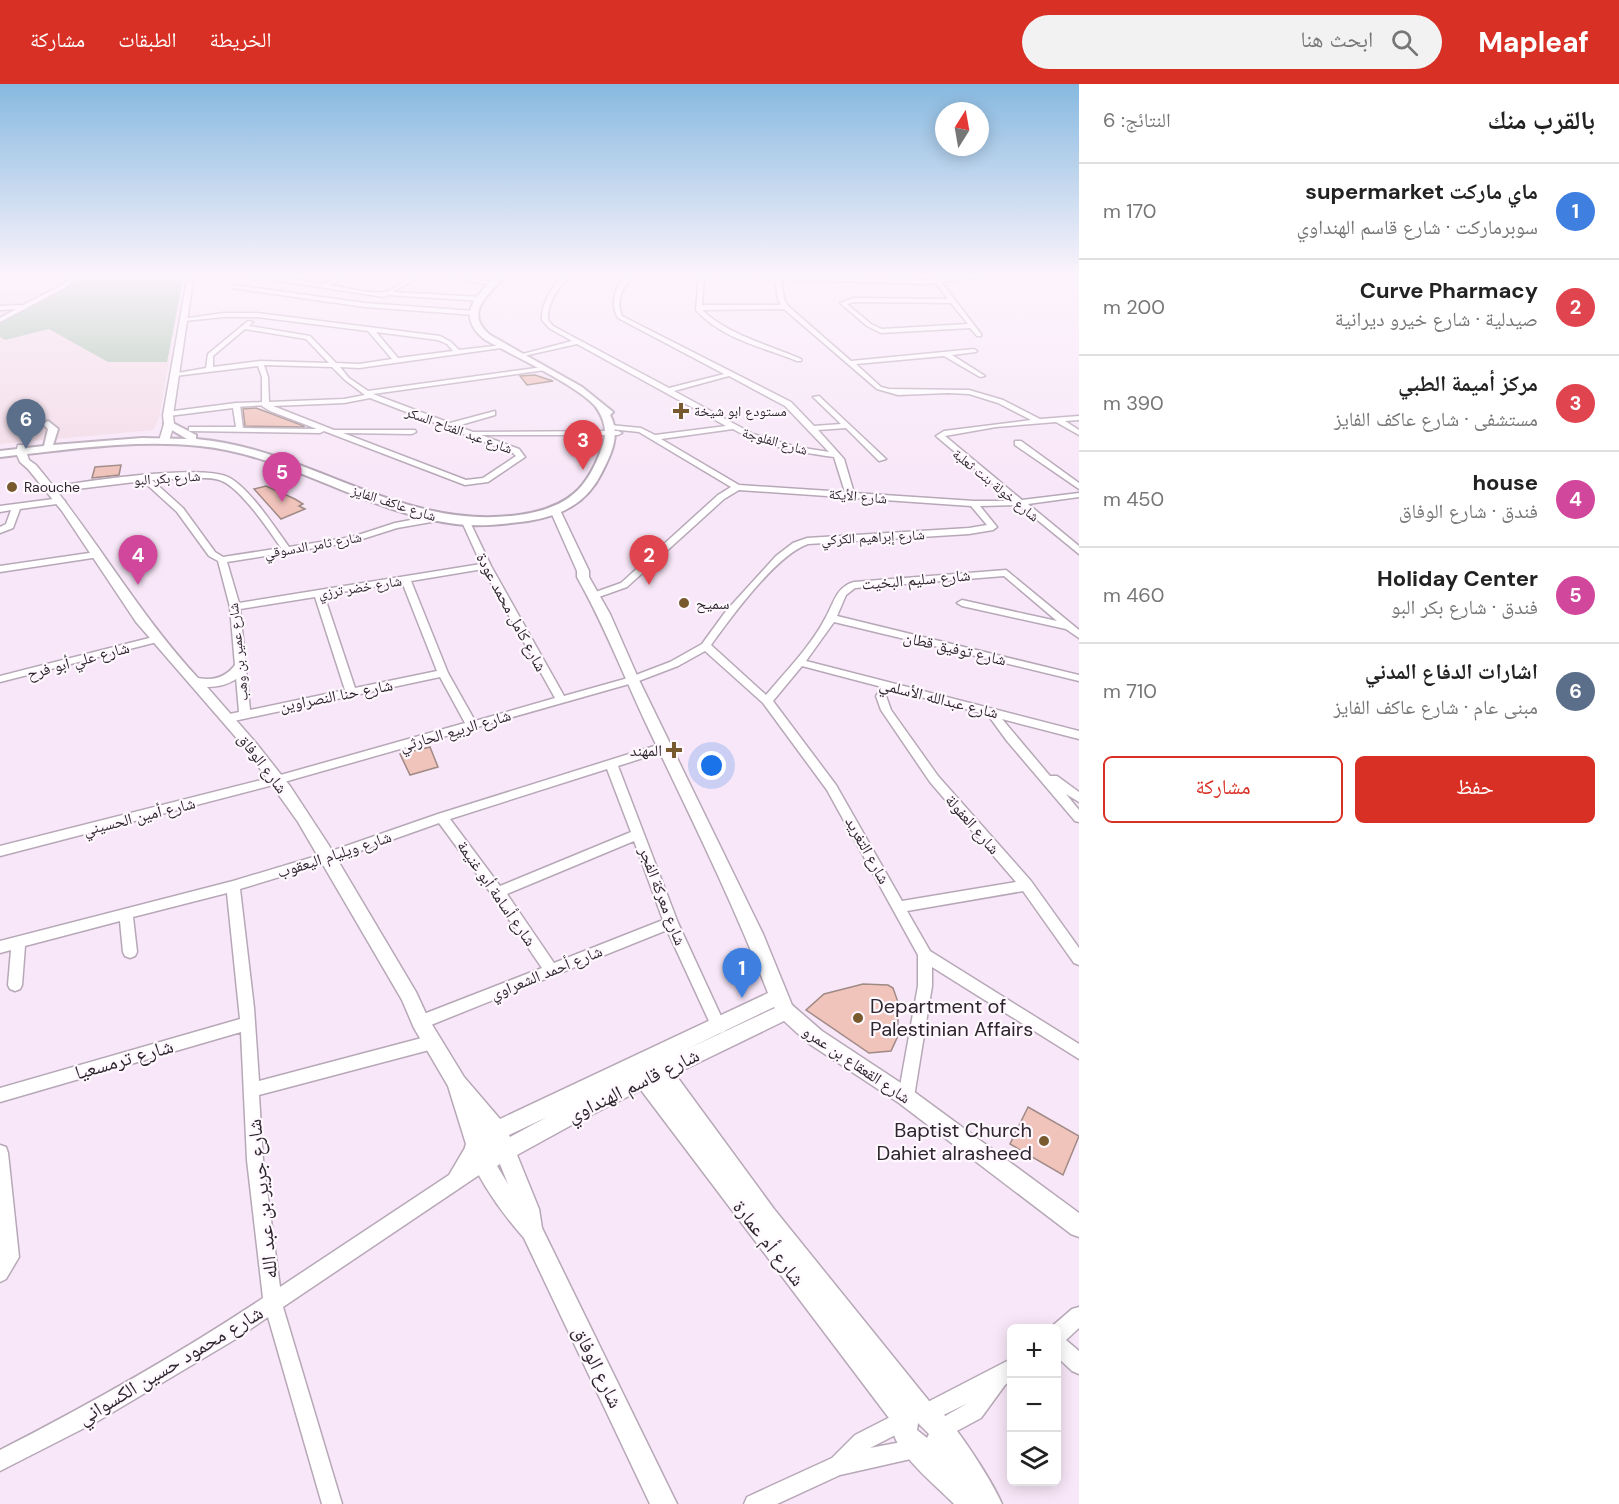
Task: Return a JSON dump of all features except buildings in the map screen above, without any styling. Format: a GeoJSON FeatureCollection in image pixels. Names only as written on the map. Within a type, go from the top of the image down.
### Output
{"type":"FeatureCollection","features":[{"type":"Feature","properties":{"kind":"main road"},"geometry":{"type":"LineString","coordinates":[[494,340],[579,389],[601,406],[615,430]]}},
{"type":"Feature","properties":{"kind":"main road"},"geometry":{"type":"LineString","coordinates":[[169,418],[192,433]]}},
{"type":"Feature","properties":{"kind":"main road"},"geometry":{"type":"LineString","coordinates":[[0,455],[27,456],[53,447],[53,429],[48,424]]}},
{"type":"Feature","properties":{"kind":"main road","name":"شارع عاكف الفايز"},"geometry":{"type":"LineString","coordinates":[[53,447],[159,439],[192,433],[227,442],[385,502],[437,518],[466,522],[515,520],[555,510],[583,494],[598,471],[615,430]]}},
{"type":"Feature","properties":{"kind":"main road","name":"شارع عاكف الفايز"},"geometry":{"type":"LineString","coordinates":[[159,439],[250,451]]}},
{"type":"Feature","properties":{"kind":"main road"},"geometry":{"type":"LineString","coordinates":[[0,449],[27,456]]}},
{"type":"Feature","properties":{"kind":"street"},"geometry":{"type":"LineString","coordinates":[[159,439],[169,418],[181,340]]}},
{"type":"Feature","properties":{"kind":"street"},"geometry":{"type":"LineString","coordinates":[[209,370],[210,355],[228,340]]}},
{"type":"Feature","properties":{"kind":"street","name":"شارع عبد الفتاح السكر"},"geometry":{"type":"LineString","coordinates":[[265,404],[327,431],[469,484],[485,480],[521,457],[516,451],[368,394],[336,367],[312,340]]}},
{"type":"Feature","properties":{"kind":"street"},"geometry":{"type":"LineString","coordinates":[[380,340],[397,361]]}},
{"type":"Feature","properties":{"kind":"street"},"geometry":{"type":"LineString","coordinates":[[444,340],[458,353]]}},
{"type":"Feature","properties":{"kind":"street","name":"شارع الفلوجة"},"geometry":{"type":"LineString","coordinates":[[574,340],[669,390],[732,427],[763,440],[837,455]]}},
{"type":"Feature","properties":{"kind":"street"},"geometry":{"type":"LineString","coordinates":[[665,340],[782,400],[813,428],[837,455],[844,469],[850,495]]}},
{"type":"Feature","properties":{"kind":"street"},"geometry":{"type":"LineString","coordinates":[[754,340],[799,360]]}},
{"type":"Feature","properties":{"kind":"street"},"geometry":{"type":"LineString","coordinates":[[823,340],[883,390],[898,393],[951,391],[977,393],[994,397],[1040,422]]}},
{"type":"Feature","properties":{"kind":"street"},"geometry":{"type":"LineString","coordinates":[[521,356],[577,342]]}},
{"type":"Feature","properties":{"kind":"street"},"geometry":{"type":"LineString","coordinates":[[175,374],[260,363],[336,367],[501,346]]}},
{"type":"Feature","properties":{"kind":"street"},"geometry":{"type":"LineString","coordinates":[[850,363],[974,351]]}},
{"type":"Feature","properties":{"kind":"street"},"geometry":{"type":"LineString","coordinates":[[946,354],[982,376]]}},
{"type":"Feature","properties":{"kind":"street"},"geometry":{"type":"LineString","coordinates":[[260,363],[265,377],[265,404]]}},
{"type":"Feature","properties":{"kind":"street"},"geometry":{"type":"LineString","coordinates":[[169,418],[236,405],[344,401],[368,394],[543,369]]}},
{"type":"Feature","properties":{"kind":"street"},"geometry":{"type":"LineString","coordinates":[[669,390],[730,374]]}},
{"type":"Feature","properties":{"kind":"street"},"geometry":{"type":"LineString","coordinates":[[817,397],[882,459]]}},
{"type":"Feature","properties":{"kind":"street"},"geometry":{"type":"LineString","coordinates":[[236,405],[240,429]]}},
{"type":"Feature","properties":{"kind":"street"},"geometry":{"type":"LineString","coordinates":[[449,426],[492,413]]}},
{"type":"Feature","properties":{"kind":"street","name":"شارع خولة بنت ثعلبة"},"geometry":{"type":"LineString","coordinates":[[1079,418],[996,425],[944,433],[940,436],[1018,503],[1079,551]]}},
{"type":"Feature","properties":{"kind":"street"},"geometry":{"type":"LineString","coordinates":[[1059,421],[1079,433]]}},
{"type":"Feature","properties":{"kind":"street"},"geometry":{"type":"LineString","coordinates":[[813,428],[847,426]]}},
{"type":"Feature","properties":{"kind":"street"},"geometry":{"type":"LineString","coordinates":[[653,436],[732,427]]}},
{"type":"Feature","properties":{"kind":"street"},"geometry":{"type":"LineString","coordinates":[[192,433],[240,429],[412,432]]}},
{"type":"Feature","properties":{"kind":"street","name":"شارع الأيكة"},"geometry":{"type":"LineString","coordinates":[[436,432],[615,430],[653,436],[737,487],[974,504],[1018,503],[1079,495]]}},
{"type":"Feature","properties":{"kind":"street"},"geometry":{"type":"LineString","coordinates":[[1018,443],[1079,487]]}},
{"type":"Feature","properties":{"kind":"street","name":"شارع الوفاق"},"geometry":{"type":"LineString","coordinates":[[27,456],[157,639],[229,718],[278,780],[410,998],[421,1022],[457,1083],[501,1140],[528,1209],[532,1230],[664,1504]]}},
{"type":"Feature","properties":{"kind":"street","name":"شارع بكر البو"},"geometry":{"type":"LineString","coordinates":[[0,509],[146,479],[207,475],[225,478],[267,521],[286,549]]}},
{"type":"Feature","properties":{"kind":"street","name":"شارع عمير بن وهب"},"geometry":{"type":"LineString","coordinates":[[146,479],[180,510],[212,554],[222,560],[235,607],[245,714]]}},
{"type":"Feature","properties":{"kind":"street"},"geometry":{"type":"LineString","coordinates":[[596,593],[626,581],[722,497],[737,487]]}},
{"type":"Feature","properties":{"kind":"street","name":"شارع إبراهيم الكركي"},"geometry":{"type":"LineString","coordinates":[[632,680],[691,656],[706,646],[748,591],[779,558],[796,545],[820,540],[959,532],[993,527],[974,504]]}},
{"type":"Feature","properties":{"kind":"street"},"geometry":{"type":"LineString","coordinates":[[0,530],[10,526],[16,507]]}},
{"type":"Feature","properties":{"kind":"street","name":"شارع القعقاع بن عمرو"},"geometry":{"type":"LineString","coordinates":[[555,510],[583,571],[583,577],[596,593],[632,680],[754,934],[782,1004],[802,1028],[906,1097],[1079,1226]]}},
{"type":"Feature","properties":{"kind":"street","name":"شارع ثامر الدسوقي"},"geometry":{"type":"LineString","coordinates":[[222,560],[353,539],[395,526],[437,518]]}},
{"type":"Feature","properties":{"kind":"street","name":"شارع كامل محمد عودة"},"geometry":{"type":"LineString","coordinates":[[466,522],[486,566],[561,700]]}},
{"type":"Feature","properties":{"kind":"street"},"geometry":{"type":"LineString","coordinates":[[0,569],[96,555]]}},
{"type":"Feature","properties":{"kind":"street","name":"شارع خضر ترزي"},"geometry":{"type":"LineString","coordinates":[[235,607],[486,566]]}},
{"type":"Feature","properties":{"kind":"street","name":"شارع سليم البخيت"},"geometry":{"type":"LineString","coordinates":[[767,701],[831,618],[845,589],[850,586],[1004,573],[1079,635]]}},
{"type":"Feature","properties":{"kind":"street"},"geometry":{"type":"LineString","coordinates":[[406,580],[443,673],[472,725]]}},
{"type":"Feature","properties":{"kind":"street"},"geometry":{"type":"LineString","coordinates":[[319,594],[351,691]]}},
{"type":"Feature","properties":{"kind":"street","name":"شارع سليم البخيت"},"geometry":{"type":"LineString","coordinates":[[962,603],[1070,627]]}},
{"type":"Feature","properties":{"kind":"street","name":"شارع توفيق قطان"},"geometry":{"type":"LineString","coordinates":[[831,618],[1079,678]]}},
{"type":"Feature","properties":{"kind":"street","name":"شارع علي أبو فرح"},"geometry":{"type":"LineString","coordinates":[[0,679],[157,639]]}},
{"type":"Feature","properties":{"kind":"street","name":"شارع التغريد"},"geometry":{"type":"LineString","coordinates":[[706,646],[767,701],[832,788],[925,955],[925,987],[906,1097]]}},
{"type":"Feature","properties":{"kind":"street","name":"شارع عبدالله الأسلمي"},"geometry":{"type":"LineString","coordinates":[[799,662],[1079,735]]}},
{"type":"Feature","properties":{"kind":"street"},"geometry":{"type":"LineString","coordinates":[[196,682],[218,682],[232,677],[240,668]]}},
{"type":"Feature","properties":{"kind":"street","name":"شارع حنا النصراوين"},"geometry":{"type":"LineString","coordinates":[[229,718],[443,673]]}},
{"type":"Feature","properties":{"kind":"street","name":"شارع الربيع الحارثي"},"geometry":{"type":"LineString","coordinates":[[278,780],[632,680]]}},
{"type":"Feature","properties":{"kind":"street","name":"شارع العفولة"},"geometry":{"type":"LineString","coordinates":[[888,685],[881,696],[885,710],[934,779],[1026,885],[1079,959]]}},
{"type":"Feature","properties":{"kind":"street"},"geometry":{"type":"LineString","coordinates":[[991,711],[1079,818]]}},
{"type":"Feature","properties":{"kind":"street","name":"شارع ويليام اليعقوب"},"geometry":{"type":"LineString","coordinates":[[0,947],[232,886],[327,858],[442,817],[664,747]]}},
{"type":"Feature","properties":{"kind":"street","name":"شارع معركة الفجر"},"geometry":{"type":"LineString","coordinates":[[611,763],[671,923],[719,1027]]}},
{"type":"Feature","properties":{"kind":"street"},"geometry":{"type":"LineString","coordinates":[[1037,766],[1079,798]]}},
{"type":"Feature","properties":{"kind":"street","name":"شارع أمين الحسيني"},"geometry":{"type":"LineString","coordinates":[[0,851],[278,780]]}},
{"type":"Feature","properties":{"kind":"street","name":"شارع أسامة أبو غنيمة"},"geometry":{"type":"LineString","coordinates":[[442,817],[498,892],[550,970]]}},
{"type":"Feature","properties":{"kind":"street"},"geometry":{"type":"LineString","coordinates":[[498,892],[639,834]]}},
{"type":"Feature","properties":{"kind":"street"},"geometry":{"type":"LineString","coordinates":[[900,907],[1026,885]]}},
{"type":"Feature","properties":{"kind":"street","name":"شارع جرير بن عبد الله"},"geometry":{"type":"LineString","coordinates":[[232,886],[248,1023],[255,1161],[273,1303],[332,1504]]}},
{"type":"Feature","properties":{"kind":"street"},"geometry":{"type":"LineString","coordinates":[[126,914],[130,952]]}},
{"type":"Feature","properties":{"kind":"street","name":"شارع أحمد الشعراوي"},"geometry":{"type":"LineString","coordinates":[[421,1022],[671,923]]}},
{"type":"Feature","properties":{"kind":"street"},"geometry":{"type":"LineString","coordinates":[[15,985],[18,943]]}},
{"type":"Feature","properties":{"kind":"street"},"geometry":{"type":"LineString","coordinates":[[925,955],[1079,1052]]}},
{"type":"Feature","properties":{"kind":"street","name":"شارع قاسم الهنداوي"},"geometry":{"type":"LineString","coordinates":[[479,1155],[501,1140],[570,1115],[719,1027],[782,1004]]}},
{"type":"Feature","properties":{"kind":"street","name":"شارع قاسم الهنداوي"},"geometry":{"type":"LineString","coordinates":[[649,1069],[782,1004]]}},
{"type":"Feature","properties":{"kind":"street","name":"شارع ترمسعيا"},"geometry":{"type":"LineString","coordinates":[[0,1095],[248,1023]]}},
{"type":"Feature","properties":{"kind":"street"},"geometry":{"type":"LineString","coordinates":[[251,1090],[433,1042]]}},
{"type":"Feature","properties":{"kind":"street","name":"شارع أم عمارة"},"geometry":{"type":"LineString","coordinates":[[649,1069],[760,1221],[923,1421],[978,1483],[989,1504]]}},
{"type":"Feature","properties":{"kind":"street","name":"شارع الوفاق"},"geometry":{"type":"LineString","coordinates":[[457,1083],[479,1155],[509,1206],[532,1230]]}},
{"type":"Feature","properties":{"kind":"street"},"geometry":{"type":"LineString","coordinates":[[0,1153],[9,1257],[0,1273]]}},
{"type":"Feature","properties":{"kind":"street","name":"شارع محمود حسين الكسواني"},"geometry":{"type":"LineString","coordinates":[[0,1461],[91,1414],[273,1303],[455,1180],[479,1155]]}},
{"type":"Feature","properties":{"kind":"street"},"geometry":{"type":"LineString","coordinates":[[1061,1332],[1079,1316]]}},
{"type":"Feature","properties":{"kind":"street"},"geometry":{"type":"LineString","coordinates":[[1061,1348],[1079,1364]]}},
{"type":"Feature","properties":{"kind":"street"},"geometry":{"type":"LineString","coordinates":[[839,1466],[862,1442],[923,1421],[974,1411],[1005,1373]]}},
{"type":"Feature","properties":{"kind":"street"},"geometry":{"type":"LineString","coordinates":[[754,1504],[839,1466],[918,1449],[928,1452],[936,1449],[940,1442],[923,1421]]}},
{"type":"Feature","properties":{"kind":"street"},"geometry":{"type":"LineString","coordinates":[[923,1421],[904,1430],[909,1441],[972,1504]]}},
{"type":"Feature","properties":{"kind":"shaded area"},"geometry":{"type":"Polygon","coordinates":[[[0,340],[172,340],[159,418],[153,430],[0,444],[0,340]]]}},
{"type":"Feature","properties":{"kind":"green space"},"geometry":{"type":"Polygon","coordinates":[[[69,340],[171,340],[167,362],[108,362],[69,340]]]}},
{"type":"Feature","properties":{"kind":"place","name":"مستودع ابو شيخة"},"geometry":{"type":"Point","coordinates":[681,411]}},
{"type":"Feature","properties":{"kind":"place","name":"اشارات الدفاع المدني"},"geometry":{"type":"Point","coordinates":[26,449]}},
{"type":"Feature","properties":{"kind":"place","name":"مركز أميمة الطبي"},"geometry":{"type":"Point","coordinates":[583,470]}},
{"type":"Feature","properties":{"kind":"place","name":"Raouche"},"geometry":{"type":"Point","coordinates":[12,487]}},
{"type":"Feature","properties":{"kind":"place","name":"Holiday Center"},"geometry":{"type":"Point","coordinates":[282,502]}},
{"type":"Feature","properties":{"kind":"place","name":"house"},"geometry":{"type":"Point","coordinates":[138,585]}},
{"type":"Feature","properties":{"kind":"place","name":"Curve Pharmacy"},"geometry":{"type":"Point","coordinates":[649,585]}},
{"type":"Feature","properties":{"kind":"place","name":"سميح"},"geometry":{"type":"Point","coordinates":[684,603]}},
{"type":"Feature","properties":{"kind":"place","name":"المهند"},"geometry":{"type":"Point","coordinates":[674,750]}},
{"type":"Feature","properties":{"kind":"place","name":"ماي ماركت supermarket"},"geometry":{"type":"Point","coordinates":[742,998]}},
{"type":"Feature","properties":{"kind":"place","name":"Department of Palestinian Affairs"},"geometry":{"type":"Point","coordinates":[858,1018]}},
{"type":"Feature","properties":{"kind":"place","name":"Baptist Church Dahiet alrasheed"},"geometry":{"type":"Point","coordinates":[1044,1141]}}]}
